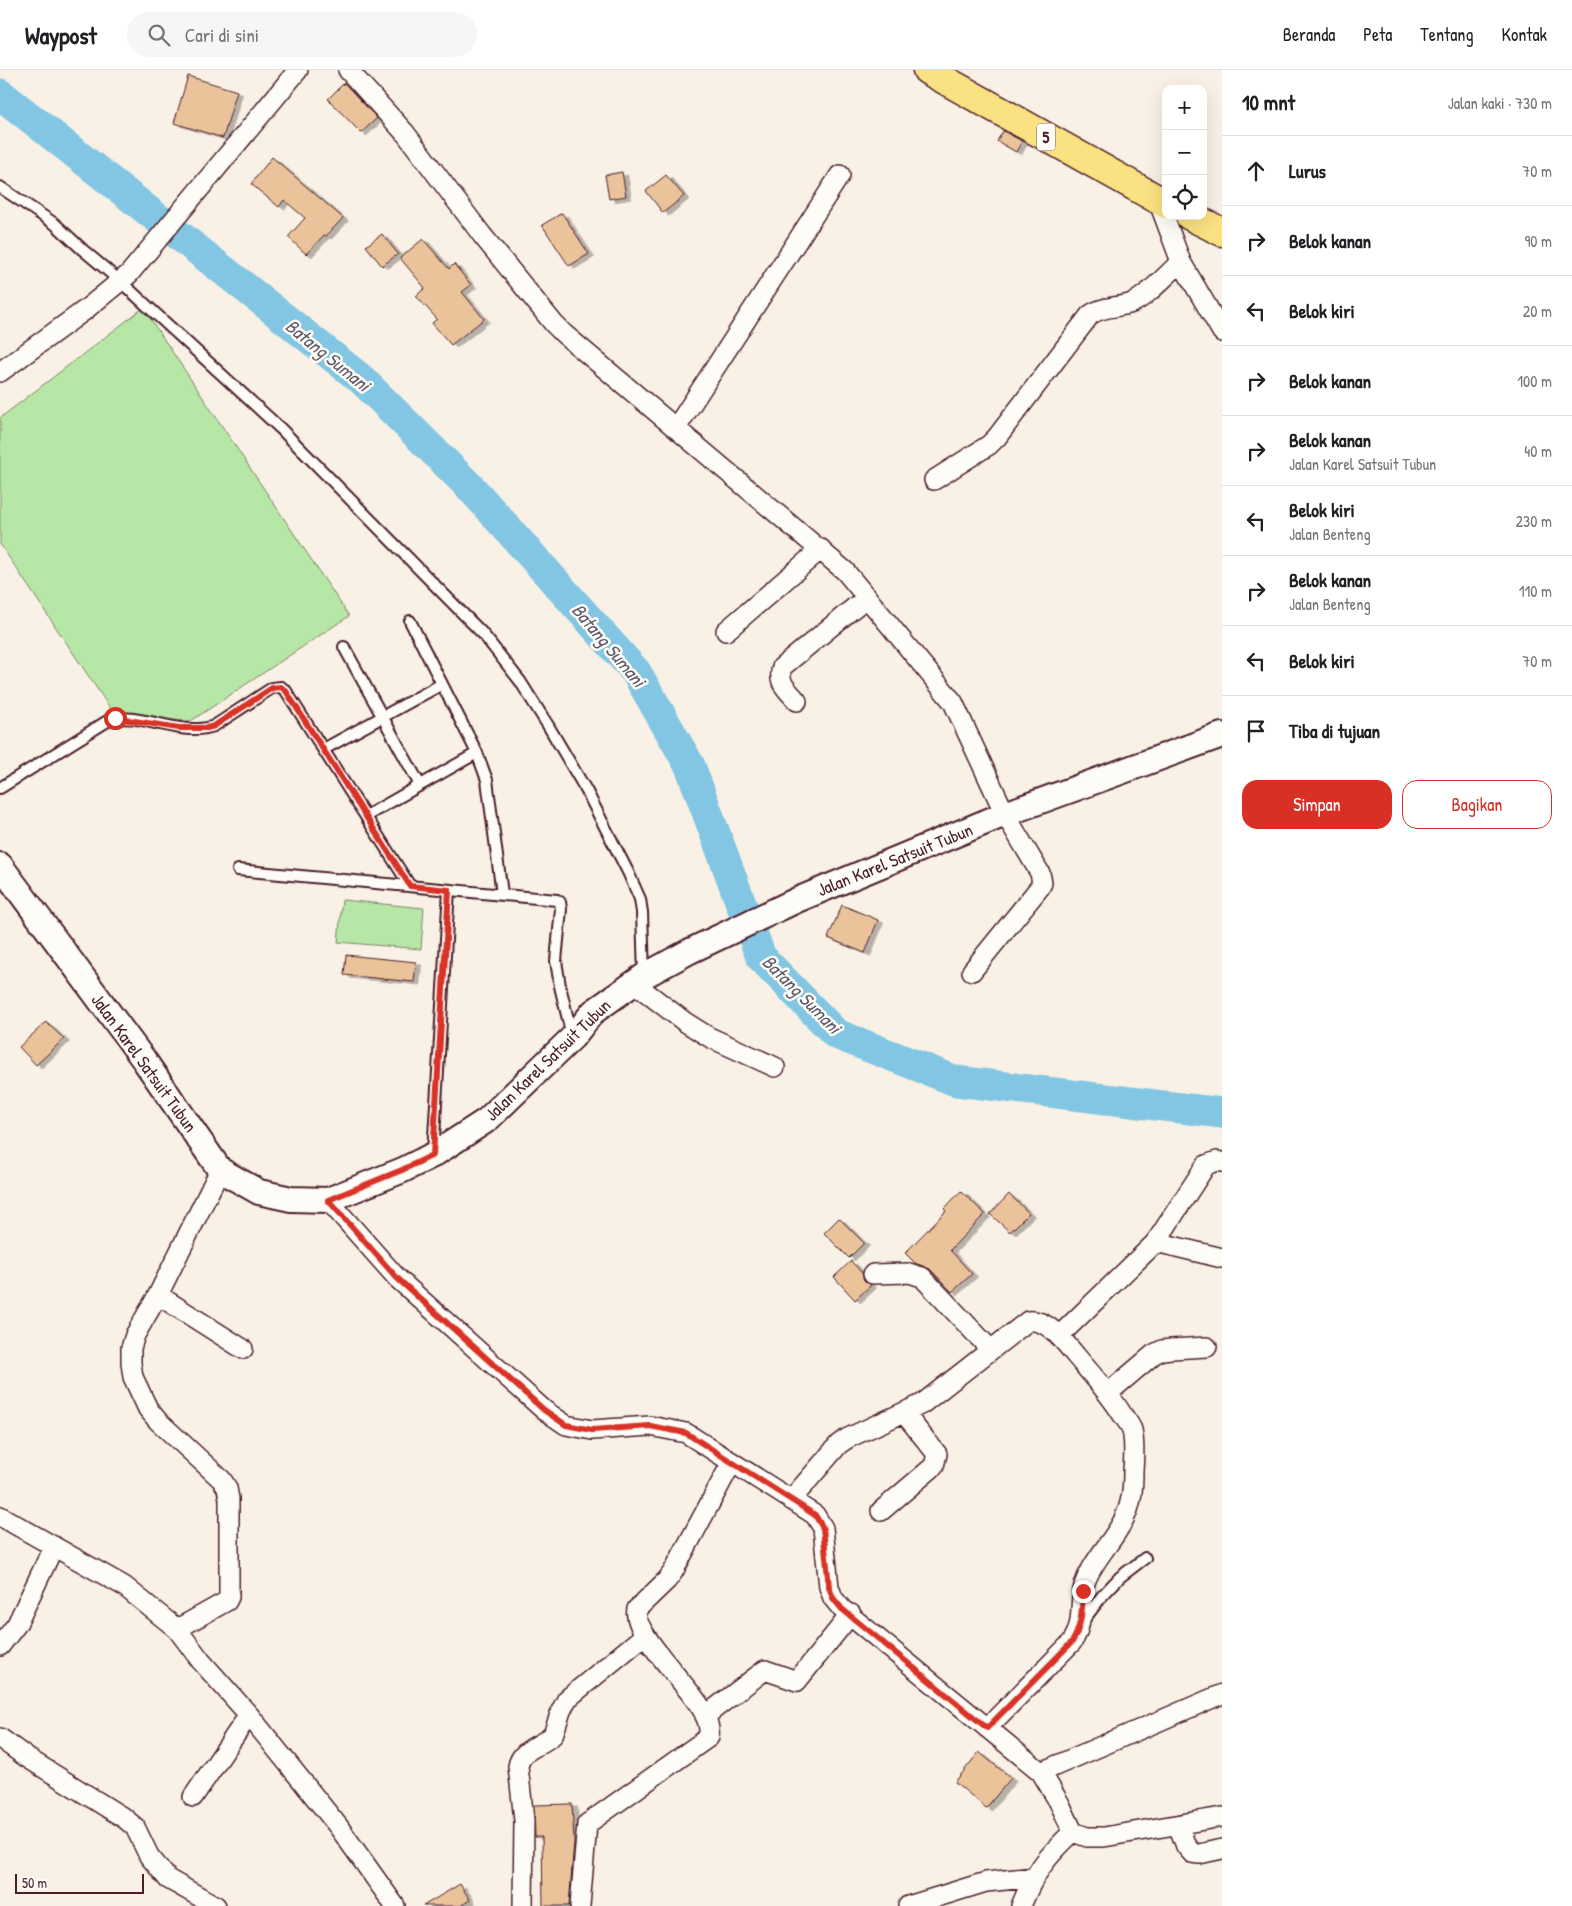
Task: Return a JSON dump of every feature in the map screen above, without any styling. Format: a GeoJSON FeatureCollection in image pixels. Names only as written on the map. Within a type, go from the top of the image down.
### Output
{"type":"FeatureCollection","features":[{"type":"Feature","properties":{"kind":"highway","name":"5"},"geometry":{"type":"LineString","coordinates":[[926,70],[1162,202]]}},
{"type":"Feature","properties":{"kind":"highway"},"geometry":{"type":"LineString","coordinates":[[1198,220],[1222,232]]}},
{"type":"Feature","properties":{"kind":"street"},"geometry":{"type":"LineString","coordinates":[[0,372],[85,310],[125,277],[298,70]]}},
{"type":"Feature","properties":{"kind":"street"},"geometry":{"type":"LineString","coordinates":[[348,70],[406,134],[482,235],[554,324],[838,564],[953,702],[1006,814],[1040,873],[1042,883],[972,971]]}},
{"type":"Feature","properties":{"kind":"street"},"geometry":{"type":"LineString","coordinates":[[676,428],[840,175]]}},
{"type":"Feature","properties":{"kind":"street"},"geometry":{"type":"LineString","coordinates":[[1168,220],[1181,262],[1222,332]]}},
{"type":"Feature","properties":{"kind":"street"},"geometry":{"type":"LineString","coordinates":[[934,480],[989,445],[998,437],[1090,315],[1098,310],[1128,304],[1138,299],[1181,262]]}},
{"type":"Feature","properties":{"kind":"street"},"geometry":{"type":"LineString","coordinates":[[726,631],[821,549]]}},
{"type":"Feature","properties":{"kind":"street"},"geometry":{"type":"LineString","coordinates":[[797,701],[780,681],[782,667],[867,598]]}},
{"type":"Feature","properties":{"kind":"street","name":"Jalan Karel Satsuit Tubun"},"geometry":{"type":"LineString","coordinates":[[0,865],[144,1060],[220,1170],[259,1192],[291,1199],[328,1200],[402,1170],[433,1155],[487,1120],[572,1037],[593,1012],[639,979],[690,950],[797,900],[1006,814],[1221,738]]}},
{"type":"Feature","properties":{"kind":"street"},"geometry":{"type":"LineString","coordinates":[[639,979],[685,1022],[709,1036],[775,1067]]}},
{"type":"Feature","properties":{"kind":"street"},"geometry":{"type":"LineString","coordinates":[[1059,1336],[1156,1242],[1206,1165],[1222,1162]]}},
{"type":"Feature","properties":{"kind":"street"},"geometry":{"type":"LineString","coordinates":[[177,1629],[227,1601],[229,1596],[229,1499],[227,1488],[222,1480],[158,1421],[148,1409],[133,1377],[131,1348],[135,1335],[158,1295],[220,1170]]}},
{"type":"Feature","properties":{"kind":"street"},"geometry":{"type":"LineString","coordinates":[[328,1200],[397,1278],[544,1410],[566,1425],[592,1430],[650,1426],[686,1433],[815,1515],[823,1528],[829,1587],[833,1598],[842,1609],[851,1614],[1041,1772],[1060,1804],[1072,1832],[1087,1837],[1104,1837],[1222,1817]]}},
{"type":"Feature","properties":{"kind":"street"},"geometry":{"type":"LineString","coordinates":[[1156,1242],[1222,1258]]}},
{"type":"Feature","properties":{"kind":"street"},"geometry":{"type":"LineString","coordinates":[[873,1274],[909,1273],[922,1278],[990,1349]]}},
{"type":"Feature","properties":{"kind":"street"},"geometry":{"type":"LineString","coordinates":[[158,1295],[243,1349]]}},
{"type":"Feature","properties":{"kind":"street"},"geometry":{"type":"LineString","coordinates":[[791,1500],[839,1444],[922,1404],[1028,1321],[1040,1322],[1059,1336],[1108,1393],[1132,1428],[1134,1441],[1131,1504],[1124,1520],[1086,1579],[1083,1591],[1081,1624],[1072,1642],[987,1728]]}},
{"type":"Feature","properties":{"kind":"street"},"geometry":{"type":"LineString","coordinates":[[1108,1393],[1154,1354],[1162,1350],[1207,1347]]}},
{"type":"Feature","properties":{"kind":"street"},"geometry":{"type":"LineString","coordinates":[[881,1512],[934,1466],[937,1459],[937,1454],[904,1413]]}},
{"type":"Feature","properties":{"kind":"street"},"geometry":{"type":"LineString","coordinates":[[580,1906],[587,1824],[707,1740],[710,1734],[705,1716],[645,1635],[636,1618],[636,1609],[673,1572],[732,1462]]}},
{"type":"Feature","properties":{"kind":"street"},"geometry":{"type":"LineString","coordinates":[[0,1516],[124,1586],[177,1629],[201,1661],[249,1715],[338,1826],[395,1906]]}},
{"type":"Feature","properties":{"kind":"street"},"geometry":{"type":"LineString","coordinates":[[0,1646],[17,1624],[54,1546]]}},
{"type":"Feature","properties":{"kind":"street"},"geometry":{"type":"LineString","coordinates":[[705,1716],[765,1670],[797,1681],[851,1614]]}},
{"type":"Feature","properties":{"kind":"street"},"geometry":{"type":"LineString","coordinates":[[523,1906],[524,1820],[518,1766],[519,1758],[553,1735],[567,1699],[645,1635]]}},
{"type":"Feature","properties":{"kind":"street"},"geometry":{"type":"LineString","coordinates":[[1041,1772],[1222,1694]]}},
{"type":"Feature","properties":{"kind":"street"},"geometry":{"type":"LineString","coordinates":[[193,1797],[249,1715]]}},
{"type":"Feature","properties":{"kind":"street"},"geometry":{"type":"LineString","coordinates":[[0,1738],[26,1757],[124,1818],[135,1827],[149,1856],[168,1879],[216,1906]]}},
{"type":"Feature","properties":{"kind":"street"},"geometry":{"type":"LineString","coordinates":[[1178,1824],[1186,1846],[1192,1853],[1199,1854],[1222,1849]]}},
{"type":"Feature","properties":{"kind":"street"},"geometry":{"type":"LineString","coordinates":[[1021,1906],[1035,1877],[1050,1854],[1072,1832]]}},
{"type":"Feature","properties":{"kind":"street"},"geometry":{"type":"LineString","coordinates":[[908,1906],[986,1882],[1035,1877]]}},
{"type":"Feature","properties":{"kind":"lane"},"geometry":{"type":"LineString","coordinates":[[0,187],[55,224],[83,250],[125,277],[294,442],[483,634],[520,681],[549,727],[586,790],[640,898],[644,936],[639,979]]}},
{"type":"Feature","properties":{"kind":"lane"},"geometry":{"type":"LineString","coordinates":[[410,621],[478,753],[487,780],[502,894]]}},
{"type":"Feature","properties":{"kind":"lane"},"geometry":{"type":"LineString","coordinates":[[344,647],[420,785]]}},
{"type":"Feature","properties":{"kind":"lane"},"geometry":{"type":"LineString","coordinates":[[324,749],[442,684]]}},
{"type":"Feature","properties":{"kind":"lane"},"geometry":{"type":"LineString","coordinates":[[0,788],[109,720],[120,717],[179,728],[211,727],[276,687],[281,687],[286,691],[324,749],[410,886]]}},
{"type":"Feature","properties":{"kind":"lane"},"geometry":{"type":"LineString","coordinates":[[366,816],[478,753]]}},
{"type":"Feature","properties":{"kind":"lane"},"geometry":{"type":"LineString","coordinates":[[238,870],[553,899],[560,902],[556,962],[572,1037]]}},
{"type":"Feature","properties":{"kind":"lane"},"geometry":{"type":"LineString","coordinates":[[433,1155],[449,890]]}},
{"type":"Feature","properties":{"kind":"lane"},"geometry":{"type":"LineString","coordinates":[[1081,1624],[1102,1596],[1120,1577],[1145,1558]]}},
{"type":"Feature","properties":{"kind":"green space"},"geometry":{"type":"Polygon","coordinates":[[[143,308],[349,616],[191,721],[116,717],[0,544],[0,418],[143,308]]]}},
{"type":"Feature","properties":{"kind":"green space"},"geometry":{"type":"Polygon","coordinates":[[[342,900],[424,908],[421,949],[338,942],[342,900]]]}},
{"type":"Feature","properties":{"kind":"building"},"geometry":{"type":"Polygon","coordinates":[[[188,76],[237,91],[223,138],[174,123],[188,76]]]}},
{"type":"Feature","properties":{"kind":"building"},"geometry":{"type":"Polygon","coordinates":[[[344,83],[377,118],[361,133],[328,99],[344,83]]]}},
{"type":"Feature","properties":{"kind":"building"},"geometry":{"type":"Polygon","coordinates":[[[1003,131],[1022,141],[1016,152],[997,141],[1003,131]]]}},
{"type":"Feature","properties":{"kind":"building"},"geometry":{"type":"Polygon","coordinates":[[[272,157],[343,218],[306,254],[288,237],[305,218],[284,200],[279,207],[251,184],[272,157]]]}},
{"type":"Feature","properties":{"kind":"building"},"geometry":{"type":"Polygon","coordinates":[[[622,172],[626,196],[609,199],[605,175],[622,172]]]}},
{"type":"Feature","properties":{"kind":"building"},"geometry":{"type":"Polygon","coordinates":[[[666,175],[684,196],[663,213],[646,191],[666,175]]]}},
{"type":"Feature","properties":{"kind":"building"},"geometry":{"type":"Polygon","coordinates":[[[562,213],[589,254],[569,266],[542,225],[562,213]]]}},
{"type":"Feature","properties":{"kind":"building"},"geometry":{"type":"Polygon","coordinates":[[[382,234],[398,254],[382,266],[366,246],[382,234]]]}},
{"type":"Feature","properties":{"kind":"building"},"geometry":{"type":"Polygon","coordinates":[[[423,239],[449,269],[454,264],[471,285],[462,292],[484,319],[451,345],[432,323],[437,319],[416,296],[425,288],[400,258],[423,239]]]}},
{"type":"Feature","properties":{"kind":"building"},"geometry":{"type":"Polygon","coordinates":[[[842,905],[878,920],[865,953],[828,938],[842,905]]]}},
{"type":"Feature","properties":{"kind":"building"},"geometry":{"type":"Polygon","coordinates":[[[346,955],[416,962],[414,982],[344,975],[346,955]]]}},
{"type":"Feature","properties":{"kind":"building"},"geometry":{"type":"Polygon","coordinates":[[[46,1022],[64,1039],[36,1065],[19,1047],[46,1022]]]}},
{"type":"Feature","properties":{"kind":"building"},"geometry":{"type":"Polygon","coordinates":[[[961,1191],[985,1214],[950,1250],[972,1274],[952,1292],[930,1269],[915,1263],[905,1253],[946,1211],[944,1209],[961,1191]]]}},
{"type":"Feature","properties":{"kind":"building"},"geometry":{"type":"Polygon","coordinates":[[[1009,1194],[1029,1213],[1010,1232],[990,1214],[1009,1194]]]}},
{"type":"Feature","properties":{"kind":"building"},"geometry":{"type":"Polygon","coordinates":[[[839,1218],[864,1243],[849,1258],[824,1233],[839,1218]]]}},
{"type":"Feature","properties":{"kind":"building"},"geometry":{"type":"Polygon","coordinates":[[[851,1261],[862,1273],[864,1280],[871,1285],[855,1300],[834,1277],[851,1261]]]}},
{"type":"Feature","properties":{"kind":"building"},"geometry":{"type":"Polygon","coordinates":[[[979,1752],[1011,1778],[986,1808],[955,1782],[979,1752]]]}},
{"type":"Feature","properties":{"kind":"building"},"geometry":{"type":"Polygon","coordinates":[[[572,1804],[574,1841],[569,1906],[543,1906],[542,1837],[535,1837],[534,1805],[572,1804]]]}},
{"type":"Feature","properties":{"kind":"building"},"geometry":{"type":"Polygon","coordinates":[[[460,1884],[470,1900],[460,1906],[423,1906],[460,1884]]]}},
{"type":"Feature","properties":{"kind":"waterway","name":"Batang Sumani"},"geometry":{"type":"LineString","coordinates":[[0,94],[361,379],[471,488],[636,672],[690,766],[761,957],[836,1034],[956,1081],[1222,1113]]}},
{"type":"Feature","properties":{"kind":"route"},"geometry":{"type":"LineString","coordinates":[[115,718],[120,717],[188,729],[207,728],[214,726],[272,688],[281,687],[286,691],[324,749],[410,886],[449,890],[433,1155],[402,1170],[328,1200],[397,1278],[544,1410],[566,1425],[592,1430],[650,1426],[686,1433],[815,1515],[823,1528],[829,1587],[833,1598],[842,1609],[851,1614],[987,1728],[1072,1642],[1081,1624],[1083,1591]]}}]}
